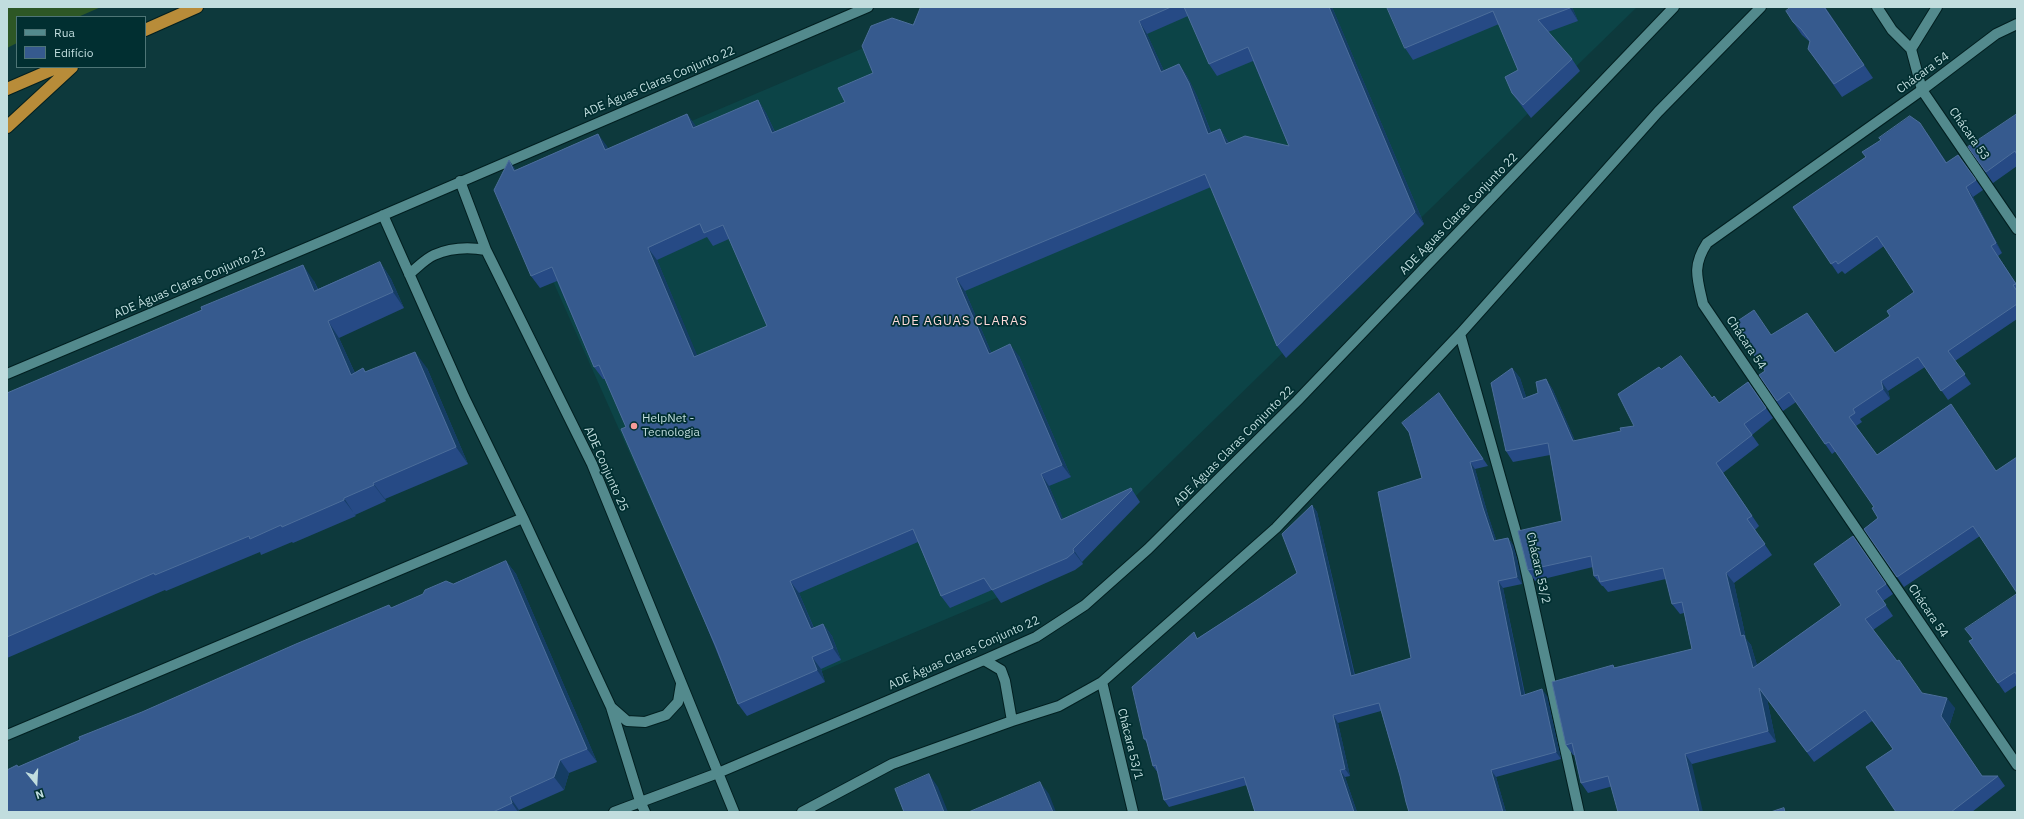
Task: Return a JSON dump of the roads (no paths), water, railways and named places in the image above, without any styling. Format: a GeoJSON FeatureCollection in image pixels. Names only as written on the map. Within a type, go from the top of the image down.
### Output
{"type":"FeatureCollection","features":[{"type":"Feature","properties":{"kind":"highway"},"geometry":{"type":"LineString","coordinates":[[146,30],[197,7]]}},
{"type":"Feature","properties":{"kind":"highway"},"geometry":{"type":"LineString","coordinates":[[7,88],[56,68]]}},
{"type":"Feature","properties":{"kind":"highway"},"geometry":{"type":"LineString","coordinates":[[7,127],[71,68]]}},
{"type":"Feature","properties":{"kind":"street","name":"ADE Águas Claras Conjunto 22"},"geometry":{"type":"LineString","coordinates":[[383,215],[868,7]]}},
{"type":"Feature","properties":{"kind":"street","name":"ADE Águas Claras Conjunto 22"},"geometry":{"type":"LineString","coordinates":[[614,812],[718,773],[984,660],[1036,637],[1085,605],[1148,549],[1298,401],[1674,7]]}},
{"type":"Feature","properties":{"kind":"street"},"geometry":{"type":"LineString","coordinates":[[802,812],[892,764],[1012,721],[1059,706],[1102,682],[1276,528],[1460,334],[1658,112],[1761,7]]}},
{"type":"Feature","properties":{"kind":"street","name":"Chácara 53"},"geometry":{"type":"LineString","coordinates":[[1876,7],[1892,30],[1911,49],[1922,90],[2017,229]]}},
{"type":"Feature","properties":{"kind":"street"},"geometry":{"type":"LineString","coordinates":[[1911,49],[1937,7]]}},
{"type":"Feature","properties":{"kind":"street","name":"Chácara 54"},"geometry":{"type":"LineString","coordinates":[[2017,24],[1996,34],[1922,90],[1707,243],[1698,256],[1696,278],[1703,304],[2017,765]]}},
{"type":"Feature","properties":{"kind":"street","name":"ADE Conjunto 25"},"geometry":{"type":"LineString","coordinates":[[460,181],[486,250],[592,464],[734,812]]}},
{"type":"Feature","properties":{"kind":"street"},"geometry":{"type":"LineString","coordinates":[[383,215],[464,397],[523,518],[611,707],[640,801],[645,812]]}},
{"type":"Feature","properties":{"kind":"street","name":"ADE Águas Claras Conjunto 23"},"geometry":{"type":"LineString","coordinates":[[7,374],[383,215]]}},
{"type":"Feature","properties":{"kind":"street"},"geometry":{"type":"LineString","coordinates":[[409,274],[433,256],[444,252],[470,248],[486,250]]}},
{"type":"Feature","properties":{"kind":"street","name":"Chácara 53/2"},"geometry":{"type":"LineString","coordinates":[[1460,334],[1523,557],[1579,812]]}},
{"type":"Feature","properties":{"kind":"street"},"geometry":{"type":"LineString","coordinates":[[7,735],[523,518]]}},
{"type":"Feature","properties":{"kind":"street"},"geometry":{"type":"LineString","coordinates":[[984,660],[1001,670],[1005,681],[1012,721]]}},
{"type":"Feature","properties":{"kind":"street","name":"Chácara 53/1"},"geometry":{"type":"LineString","coordinates":[[1102,682],[1133,812]]}},
{"type":"Feature","properties":{"kind":"street"},"geometry":{"type":"LineString","coordinates":[[611,707],[627,721],[645,722],[666,715],[678,702],[682,683]]}},
{"type":"Feature","properties":{"kind":"place","name":"HelpNet - Tecnologia"},"geometry":{"type":"Point","coordinates":[634,426]}},
{"type":"Feature","properties":{"kind":"district","name":"ADE AGUAS CLARAS"},"geometry":{"type":"Point","coordinates":[960,321]}}]}
